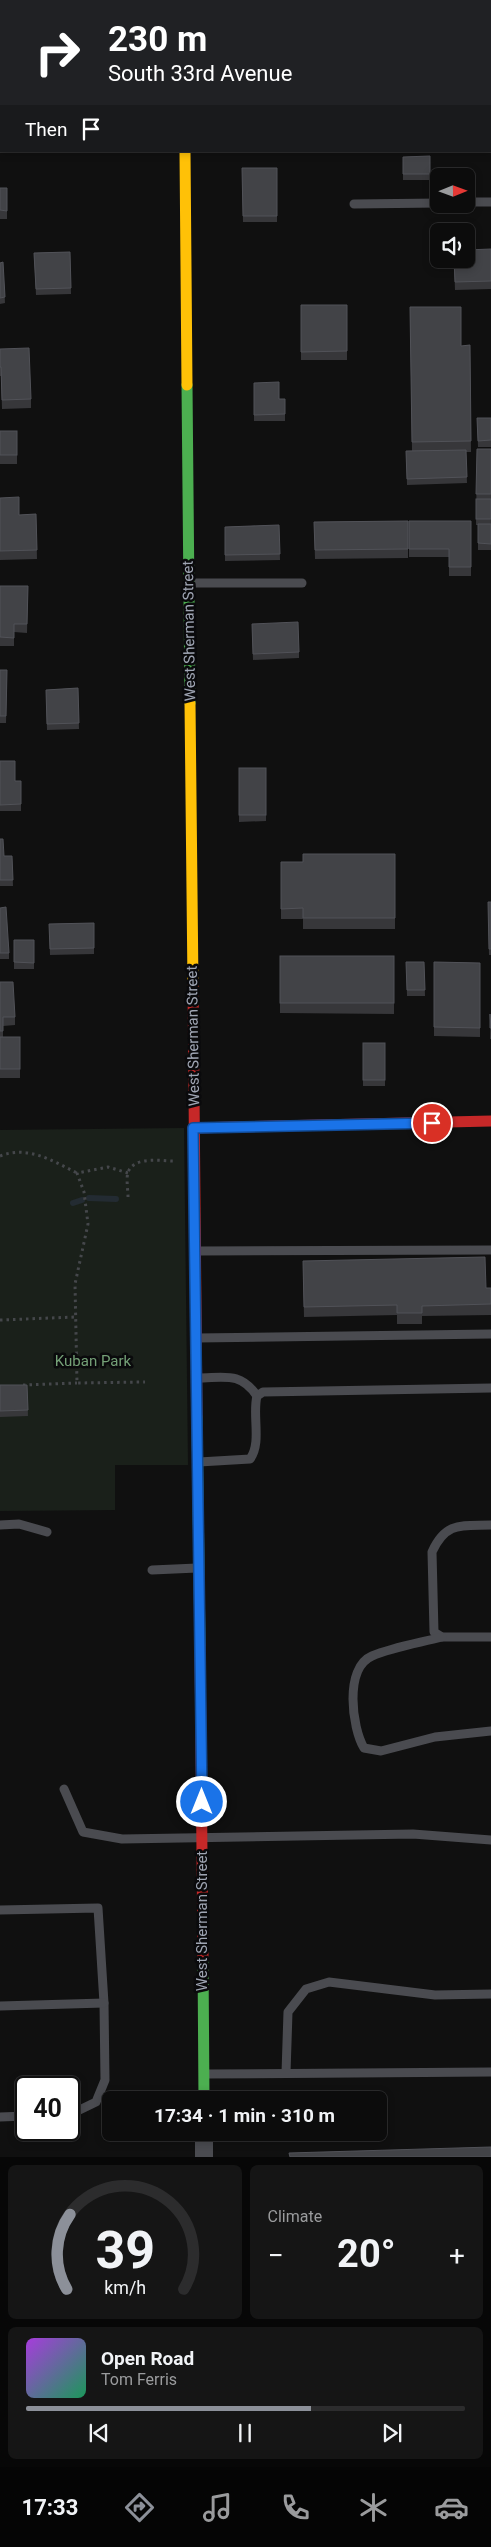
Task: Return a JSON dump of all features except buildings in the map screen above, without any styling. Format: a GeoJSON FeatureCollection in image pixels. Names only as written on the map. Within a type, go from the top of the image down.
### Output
{"type":"FeatureCollection","features":[{"type":"Feature","properties":{"kind":"street","name":"West Sherman Street"},"geometry":{"type":"LineString","coordinates":[[185,152],[193,1128],[200,1568],[204,2091]]}},
{"type":"Feature","properties":{"kind":"street"},"geometry":{"type":"LineString","coordinates":[[193,1128],[491,1122]]}},
{"type":"Feature","properties":{"kind":"street"},"geometry":{"type":"LineString","coordinates":[[204,2141],[204,2157]]}},
{"type":"Feature","properties":{"kind":"lane"},"geometry":{"type":"LineString","coordinates":[[475,202],[491,202]]}},
{"type":"Feature","properties":{"kind":"lane"},"geometry":{"type":"LineString","coordinates":[[354,204],[430,203]]}},
{"type":"Feature","properties":{"kind":"lane"},"geometry":{"type":"LineString","coordinates":[[188,583],[302,583]]}},
{"type":"Feature","properties":{"kind":"lane"},"geometry":{"type":"LineString","coordinates":[[196,1250],[491,1250]]}},
{"type":"Feature","properties":{"kind":"lane"},"geometry":{"type":"LineString","coordinates":[[197,1338],[491,1334]]}},
{"type":"Feature","properties":{"kind":"lane"},"geometry":{"type":"LineString","coordinates":[[197,1378],[233,1377],[241,1379],[248,1384],[256,1396],[255,1445],[250,1459],[198,1462]]}},
{"type":"Feature","properties":{"kind":"lane"},"geometry":{"type":"LineString","coordinates":[[256,1396],[263,1392],[491,1388]]}},
{"type":"Feature","properties":{"kind":"lane"},"geometry":{"type":"LineString","coordinates":[[0,1525],[19,1524],[47,1532]]}},
{"type":"Feature","properties":{"kind":"lane"},"geometry":{"type":"LineString","coordinates":[[442,1637],[434,1632],[432,1552],[437,1540],[447,1530],[456,1526],[491,1525]]}},
{"type":"Feature","properties":{"kind":"lane"},"geometry":{"type":"LineString","coordinates":[[152,1570],[200,1568]]}},
{"type":"Feature","properties":{"kind":"lane"},"geometry":{"type":"LineString","coordinates":[[491,1637],[442,1637],[370,1657],[361,1667],[355,1682],[353,1702],[353,1721],[364,1748],[381,1752],[435,1737],[491,1731]]}},
{"type":"Feature","properties":{"kind":"lane"},"geometry":{"type":"LineString","coordinates":[[64,1789],[83,1832],[122,1839],[413,1834],[491,1840]]}},
{"type":"Feature","properties":{"kind":"lane"},"geometry":{"type":"LineString","coordinates":[[0,1910],[98,1908],[104,2003],[105,2080],[96,2102],[80,2110]]}},
{"type":"Feature","properties":{"kind":"lane"},"geometry":{"type":"LineString","coordinates":[[286,2073],[288,2012],[306,1989],[329,1982],[435,1995],[491,1994]]}},
{"type":"Feature","properties":{"kind":"lane"},"geometry":{"type":"LineString","coordinates":[[0,2006],[104,2003]]}},
{"type":"Feature","properties":{"kind":"lane"},"geometry":{"type":"LineString","coordinates":[[204,2074],[491,2072]]}},
{"type":"Feature","properties":{"kind":"lane"},"geometry":{"type":"LineString","coordinates":[[0,2117],[15,2116]]}},
{"type":"Feature","properties":{"kind":"path"},"geometry":{"type":"LineString","coordinates":[[0,1156],[22,1152],[52,1159],[77,1173],[108,1167],[128,1173]]}},
{"type":"Feature","properties":{"kind":"path"},"geometry":{"type":"LineString","coordinates":[[128,1197],[128,1173],[142,1161],[194,1161]]}},
{"type":"Feature","properties":{"kind":"path"},"geometry":{"type":"LineString","coordinates":[[77,1173],[84,1192],[88,1224],[77,1270],[77,1383]]}},
{"type":"Feature","properties":{"kind":"path"},"geometry":{"type":"LineString","coordinates":[[0,1320],[76,1317]]}},
{"type":"Feature","properties":{"kind":"path"},"geometry":{"type":"LineString","coordinates":[[19,1386],[145,1382]]}},
{"type":"Feature","properties":{"kind":"green space","name":"Kuban Park"},"geometry":{"type":"Polygon","coordinates":[[[184,1128],[188,1465],[115,1465],[115,1510],[0,1511],[0,1130],[184,1128]]]}},
{"type":"Feature","properties":{"kind":"waterway"},"geometry":{"type":"LineString","coordinates":[[89,1198],[116,1199]]}},
{"type":"Feature","properties":{"kind":"waterway"},"geometry":{"type":"LineString","coordinates":[[73,1203],[82,1200]]}},
{"type":"Feature","properties":{"kind":"traffic: fast"},"geometry":{"type":"LineString","coordinates":[[187,385],[190,703]]}},
{"type":"Feature","properties":{"kind":"traffic: fast"},"geometry":{"type":"LineString","coordinates":[[197,1417],[200,1645]]}},
{"type":"Feature","properties":{"kind":"traffic: fast"},"geometry":{"type":"LineString","coordinates":[[203,1958],[204,2091]]}},
{"type":"Feature","properties":{"kind":"traffic: slow"},"geometry":{"type":"LineString","coordinates":[[185,152],[187,385]]}},
{"type":"Feature","properties":{"kind":"traffic: slow"},"geometry":{"type":"LineString","coordinates":[[190,703],[193,985]]}},
{"type":"Feature","properties":{"kind":"traffic: jam"},"geometry":{"type":"LineString","coordinates":[[193,985],[197,1417]]}},
{"type":"Feature","properties":{"kind":"traffic: jam"},"geometry":{"type":"LineString","coordinates":[[193,1128],[491,1121]]}},
{"type":"Feature","properties":{"kind":"traffic: jam"},"geometry":{"type":"LineString","coordinates":[[200,1645],[203,1958]]}},
{"type":"Feature","properties":{"kind":"route"},"geometry":{"type":"LineString","coordinates":[[202,1802],[193,1128],[432,1123]]}}]}
